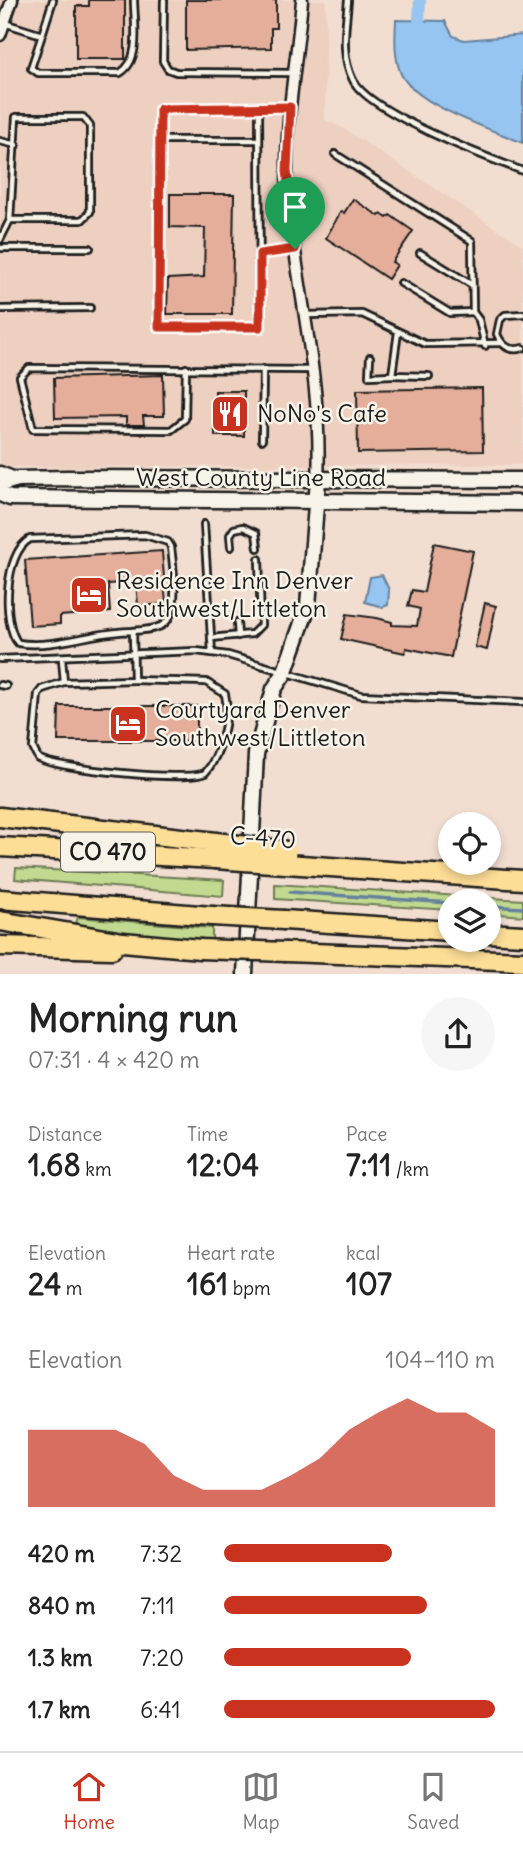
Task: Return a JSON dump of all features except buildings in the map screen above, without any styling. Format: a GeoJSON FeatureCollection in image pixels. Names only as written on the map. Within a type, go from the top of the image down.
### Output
{"type":"FeatureCollection","features":[{"type":"Feature","properties":{"kind":"highway"},"geometry":{"type":"LineString","coordinates":[[0,817],[216,850]]}},
{"type":"Feature","properties":{"kind":"highway","name":"C-470"},"geometry":{"type":"LineString","coordinates":[[0,847],[216,850],[523,880]]}},
{"type":"Feature","properties":{"kind":"highway","name":"CO 470"},"geometry":{"type":"LineString","coordinates":[[0,899],[438,930]]}},
{"type":"Feature","properties":{"kind":"highway"},"geometry":{"type":"LineString","coordinates":[[0,921],[117,941],[200,949]]}},
{"type":"Feature","properties":{"kind":"highway"},"geometry":{"type":"LineString","coordinates":[[501,934],[523,936]]}},
{"type":"Feature","properties":{"kind":"highway"},"geometry":{"type":"LineString","coordinates":[[0,946],[200,949],[523,961]]}},
{"type":"Feature","properties":{"kind":"main road","name":"West County Line Road"},"geometry":{"type":"LineString","coordinates":[[0,484],[18,479],[523,480]]}},
{"type":"Feature","properties":{"kind":"main road"},"geometry":{"type":"LineString","coordinates":[[245,974],[256,754],[274,689],[284,674],[308,606],[318,480]]}},
{"type":"Feature","properties":{"kind":"main road","name":"West County Line Road"},"geometry":{"type":"LineString","coordinates":[[3,500],[523,503]]}},
{"type":"Feature","properties":{"kind":"street"},"geometry":{"type":"LineString","coordinates":[[0,35],[2,22],[12,0]]}},
{"type":"Feature","properties":{"kind":"street"},"geometry":{"type":"LineString","coordinates":[[302,0],[293,73],[287,170],[295,249],[314,370],[320,439],[318,480]]}},
{"type":"Feature","properties":{"kind":"street"},"geometry":{"type":"LineString","coordinates":[[0,472],[18,479]]}},
{"type":"Feature","properties":{"kind":"lane"},"geometry":{"type":"LineString","coordinates":[[53,0],[31,68],[38,73],[120,73],[128,68],[134,58],[134,0]]}},
{"type":"Feature","properties":{"kind":"lane"},"geometry":{"type":"LineString","coordinates":[[164,0],[163,61],[168,69],[176,72],[293,73]]}},
{"type":"Feature","properties":{"kind":"lane"},"geometry":{"type":"LineString","coordinates":[[348,0],[344,53],[354,83],[400,116],[448,142],[523,171]]}},
{"type":"Feature","properties":{"kind":"lane"},"geometry":{"type":"LineString","coordinates":[[2,22],[42,35]]}},
{"type":"Feature","properties":{"kind":"lane"},"geometry":{"type":"LineString","coordinates":[[259,107],[260,327],[159,327],[160,109],[259,107],[290,107]]}},
{"type":"Feature","properties":{"kind":"lane"},"geometry":{"type":"LineString","coordinates":[[0,240],[10,220],[16,117],[83,117],[90,126],[90,212],[82,220],[10,220]]}},
{"type":"Feature","properties":{"kind":"lane"},"geometry":{"type":"LineString","coordinates":[[160,140],[259,140]]}},
{"type":"Feature","properties":{"kind":"lane"},"geometry":{"type":"LineString","coordinates":[[0,141],[16,145]]}},
{"type":"Feature","properties":{"kind":"lane"},"geometry":{"type":"LineString","coordinates":[[335,154],[472,241],[473,312],[479,320],[485,346]]}},
{"type":"Feature","properties":{"kind":"lane"},"geometry":{"type":"LineString","coordinates":[[0,248],[90,248]]}},
{"type":"Feature","properties":{"kind":"lane"},"geometry":{"type":"LineString","coordinates":[[260,254],[295,249]]}},
{"type":"Feature","properties":{"kind":"lane"},"geometry":{"type":"LineString","coordinates":[[420,253],[472,285]]}},
{"type":"Feature","properties":{"kind":"lane"},"geometry":{"type":"LineString","coordinates":[[401,283],[450,313],[473,312]]}},
{"type":"Feature","properties":{"kind":"lane"},"geometry":{"type":"LineString","coordinates":[[0,309],[90,308]]}},
{"type":"Feature","properties":{"kind":"lane"},"geometry":{"type":"LineString","coordinates":[[502,344],[497,334],[500,320],[512,312],[523,314]]}},
{"type":"Feature","properties":{"kind":"lane"},"geometry":{"type":"LineString","coordinates":[[307,315],[362,314],[425,344],[502,344],[512,349],[523,348]]}},
{"type":"Feature","properties":{"kind":"lane"},"geometry":{"type":"LineString","coordinates":[[392,375],[398,332]]}},
{"type":"Feature","properties":{"kind":"lane"},"geometry":{"type":"LineString","coordinates":[[370,357],[369,376],[429,376]]}},
{"type":"Feature","properties":{"kind":"lane"},"geometry":{"type":"LineString","coordinates":[[186,368],[185,419],[172,430],[33,429],[20,377],[29,368],[186,368],[314,370]]}},
{"type":"Feature","properties":{"kind":"lane"},"geometry":{"type":"LineString","coordinates":[[262,440],[263,369]]}},
{"type":"Feature","properties":{"kind":"lane"},"geometry":{"type":"LineString","coordinates":[[204,524],[212,653]]}},
{"type":"Feature","properties":{"kind":"lane"},"geometry":{"type":"LineString","coordinates":[[231,547],[230,535],[234,529],[243,527],[256,533],[258,548]]}},
{"type":"Feature","properties":{"kind":"lane"},"geometry":{"type":"LineString","coordinates":[[145,535],[168,542],[175,585],[170,616],[161,626],[133,631],[111,631],[44,644],[18,643],[9,626],[11,563],[15,553],[30,539],[145,535]]}},
{"type":"Feature","properties":{"kind":"lane"},"geometry":{"type":"LineString","coordinates":[[211,638],[253,634],[261,625],[259,559]]}},
{"type":"Feature","properties":{"kind":"lane"},"geometry":{"type":"LineString","coordinates":[[236,622],[237,636]]}},
{"type":"Feature","properties":{"kind":"lane"},"geometry":{"type":"LineString","coordinates":[[133,631],[134,680]]}},
{"type":"Feature","properties":{"kind":"lane"},"geometry":{"type":"LineString","coordinates":[[0,659],[212,653],[361,695],[523,702]]}},
{"type":"Feature","properties":{"kind":"lane"},"geometry":{"type":"LineString","coordinates":[[62,659],[64,682]]}},
{"type":"Feature","properties":{"kind":"lane"},"geometry":{"type":"LineString","coordinates":[[64,682],[206,682],[225,694],[229,708],[213,760],[205,773],[192,776],[132,774],[43,761],[33,748],[38,694],[42,689],[64,682]]}},
{"type":"Feature","properties":{"kind":"shaded area"},"geometry":{"type":"Polygon","coordinates":[[[0,0],[326,0],[325,120],[343,128],[523,246],[523,465],[0,467],[0,0]]]}},
{"type":"Feature","properties":{"kind":"green space"},"geometry":{"type":"Polygon","coordinates":[[[16,868],[224,880],[223,896],[15,879],[16,868]]]}},
{"type":"Feature","properties":{"kind":"green space"},"geometry":{"type":"Polygon","coordinates":[[[275,884],[438,895],[438,909],[275,899],[275,884]]]}},
{"type":"Feature","properties":{"kind":"green space"},"geometry":{"type":"Polygon","coordinates":[[[501,899],[523,900],[523,916],[501,914],[501,899]]]}},
{"type":"Feature","properties":{"kind":"green space"},"geometry":{"type":"Polygon","coordinates":[[[78,917],[212,928],[212,941],[164,939],[75,927],[78,917]]]}},
{"type":"Feature","properties":{"kind":"water"},"geometry":{"type":"Polygon","coordinates":[[[396,20],[445,21],[453,36],[464,40],[523,35],[523,143],[438,106],[410,86],[401,74],[397,61],[396,20]]]}},
{"type":"Feature","properties":{"kind":"water"},"geometry":{"type":"Polygon","coordinates":[[[382,575],[389,590],[388,605],[383,607],[365,602],[370,577],[382,575]]]}},
{"type":"Feature","properties":{"kind":"waterway"},"geometry":{"type":"LineString","coordinates":[[419,20],[420,0]]}},
{"type":"Feature","properties":{"kind":"waterway"},"geometry":{"type":"LineString","coordinates":[[290,892],[438,902]]}},
{"type":"Feature","properties":{"kind":"waterway"},"geometry":{"type":"LineString","coordinates":[[501,907],[523,908]]}},
{"type":"Feature","properties":{"kind":"place","name":"NoNo's Cafe"},"geometry":{"type":"Point","coordinates":[230,414]}},
{"type":"Feature","properties":{"kind":"place","name":"Residence Inn Denver Southwest/Littleton"},"geometry":{"type":"Point","coordinates":[89,595]}},
{"type":"Feature","properties":{"kind":"place","name":"Courtyard Denver Southwest/Littleton"},"geometry":{"type":"Point","coordinates":[128,724]}},
{"type":"Feature","properties":{"kind":"route"},"geometry":{"type":"LineString","coordinates":[[290,107],[287,170],[295,249],[260,254],[260,327],[159,327],[160,109],[290,107]]}}]}
